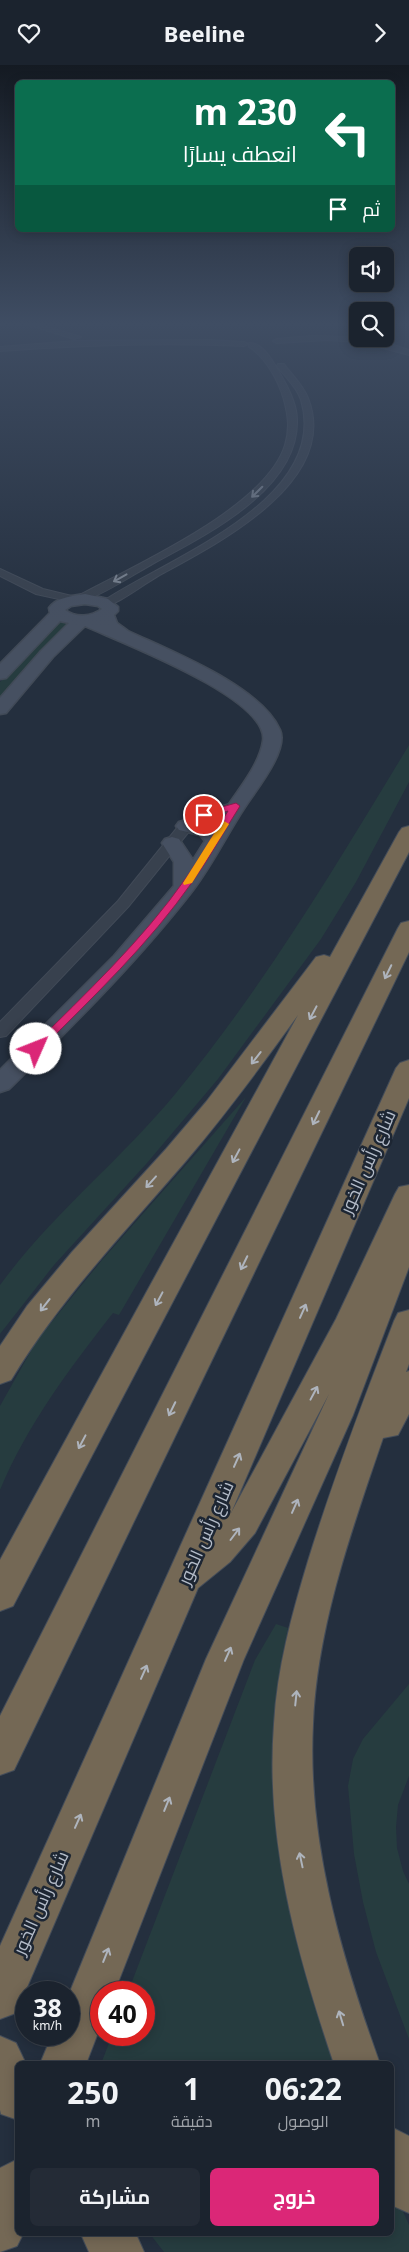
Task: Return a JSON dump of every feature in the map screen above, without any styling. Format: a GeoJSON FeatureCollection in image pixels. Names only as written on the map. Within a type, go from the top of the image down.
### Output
{"type":"FeatureCollection","features":[{"type":"Feature","properties":{"kind":"highway"},"geometry":{"type":"LineString","coordinates":[[0,1595],[409,832]]}},
{"type":"Feature","properties":{"kind":"highway"},"geometry":{"type":"LineString","coordinates":[[0,1372],[25,1331],[67,1277],[210,1115],[260,1053],[334,949],[361,924]]}},
{"type":"Feature","properties":{"kind":"highway"},"geometry":{"type":"LineString","coordinates":[[0,1757],[409,928]]}},
{"type":"Feature","properties":{"kind":"highway","name":"شارع رأس الخور"},"geometry":{"type":"LineString","coordinates":[[0,1997],[409,1068]]}},
{"type":"Feature","properties":{"kind":"highway"},"geometry":{"type":"LineString","coordinates":[[186,1578],[214,1557],[243,1523],[339,1345],[409,1194]]}},
{"type":"Feature","properties":{"kind":"highway"},"geometry":{"type":"LineString","coordinates":[[64,2061],[226,1659],[337,1415],[409,1229]]}},
{"type":"Feature","properties":{"kind":"highway"},"geometry":{"type":"LineString","coordinates":[[356,2061],[320,1948],[298,1848],[293,1774],[293,1725],[300,1665],[313,1601],[348,1485],[409,1321]]}},
{"type":"Feature","properties":{"kind":"highway"},"geometry":{"type":"LineString","coordinates":[[328,1553],[392,1412],[409,1383]]}},
{"type":"Feature","properties":{"kind":"highway"},"geometry":{"type":"LineString","coordinates":[[0,2059],[15,2091]]}},
{"type":"Feature","properties":{"kind":"highway"},"geometry":{"type":"LineString","coordinates":[[394,2157],[409,2189]]}},
{"type":"Feature","properties":{"kind":"highway"},"geometry":{"type":"LineString","coordinates":[[0,2229],[15,2191]]}},
{"type":"Feature","properties":{"kind":"highway"},"geometry":{"type":"LineString","coordinates":[[107,2236],[119,2252]]}},
{"type":"Feature","properties":{"kind":"street"},"geometry":{"type":"LineString","coordinates":[[0,674],[57,612],[62,603],[79,599],[211,528],[250,499],[274,472],[290,443],[293,423]]}},
{"type":"Feature","properties":{"kind":"street"},"geometry":{"type":"LineString","coordinates":[[0,709],[47,654],[83,620],[106,609],[230,531],[270,498],[295,468],[308,441],[309,423]]}},
{"type":"Feature","properties":{"kind":"street"},"geometry":{"type":"LineString","coordinates":[[0,572],[40,592],[95,600],[106,609],[110,625],[122,634],[246,699],[267,722],[273,735],[267,758],[184,887],[113,972],[0,1084]]}},
{"type":"Feature","properties":{"kind":"street"},"geometry":{"type":"LineString","coordinates":[[40,592],[57,612],[66,618],[83,620],[234,697],[255,716],[271,740]]}},
{"type":"Feature","properties":{"kind":"street"},"geometry":{"type":"LineString","coordinates":[[0,1032],[123,905],[186,826],[204,815],[236,806]]}},
{"type":"Feature","properties":{"kind":"street"},"geometry":{"type":"LineString","coordinates":[[186,826],[206,830],[214,840]]}},
{"type":"Feature","properties":{"kind":"street"},"geometry":{"type":"LineString","coordinates":[[172,843],[180,852],[184,862],[184,887]]}},
{"type":"Feature","properties":{"kind":"green space"},"geometry":{"type":"Polygon","coordinates":[[[59,622],[69,624],[0,699],[0,682],[59,622]]]}},
{"type":"Feature","properties":{"kind":"green space"},"geometry":{"type":"Polygon","coordinates":[[[409,745],[409,782],[356,882],[321,939],[218,1079],[147,1163],[54,1265],[0,1334],[0,1285],[42,1234],[155,1118],[209,1052],[299,923],[409,745]]]}},
{"type":"Feature","properties":{"kind":"green space"},"geometry":{"type":"Polygon","coordinates":[[[246,1097],[119,1315],[113,1313],[50,1398],[23,1443],[0,1490],[0,1406],[37,1340],[102,1260],[246,1097]]]}},
{"type":"Feature","properties":{"kind":"green space"},"geometry":{"type":"Polygon","coordinates":[[[276,1624],[288,1628],[277,1697],[343,2061],[102,2061],[108,2046],[155,2046],[155,1981],[132,1981],[255,1660],[276,1624]]]}},
{"type":"Feature","properties":{"kind":"green space"},"geometry":{"type":"Polygon","coordinates":[[[409,1684],[409,1776],[398,1805],[396,1827],[397,1848],[403,1871],[409,1884],[409,2039],[376,1952],[363,1902],[354,1854],[348,1786],[353,1759],[363,1739],[409,1684]]]}},
{"type":"Feature","properties":{"kind":"green space"},"geometry":{"type":"Polygon","coordinates":[[[394,2191],[409,2225],[409,2252],[164,2252],[152,2236],[394,2236],[394,2191]]]}},
{"type":"Feature","properties":{"kind":"slow traffic"},"geometry":{"type":"LineString","coordinates":[[187,883],[224,824]]}},
{"type":"Feature","properties":{"kind":"route"},"geometry":{"type":"LineString","coordinates":[[36,1049],[113,972],[146,935],[189,880],[236,806],[204,815]]}}]}
